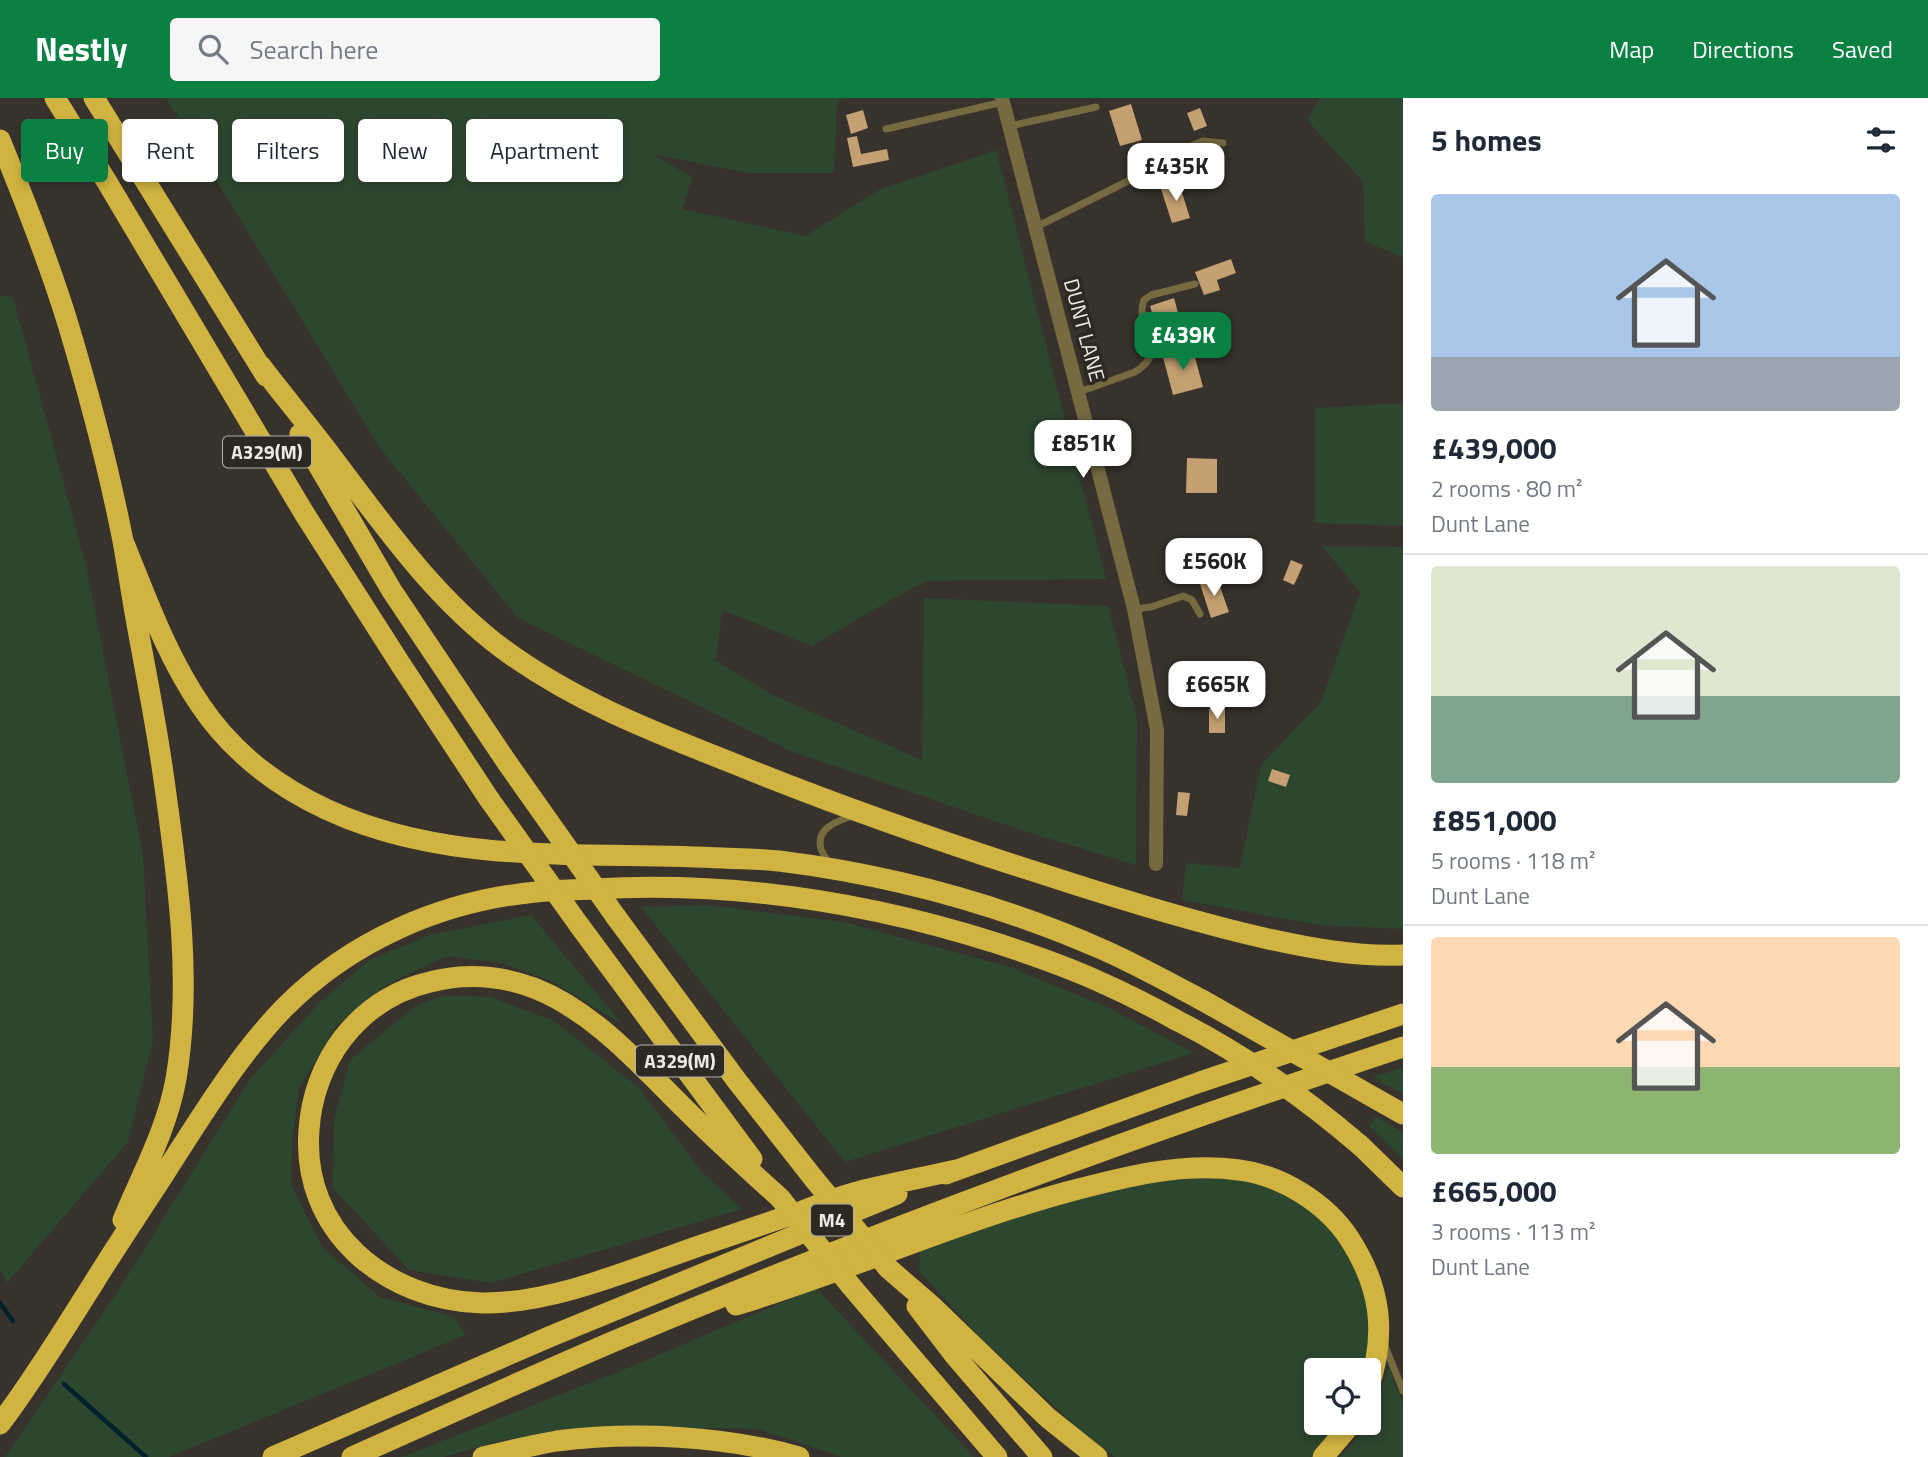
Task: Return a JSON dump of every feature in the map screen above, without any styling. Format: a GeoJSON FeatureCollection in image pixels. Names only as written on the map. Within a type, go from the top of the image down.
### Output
{"type":"FeatureCollection","features":[{"type":"Feature","properties":{"kind":"highway","name":"A329(M)"},"geometry":{"type":"LineString","coordinates":[[55,98],[304,513],[489,799],[780,1198],[996,1457]]}},
{"type":"Feature","properties":{"kind":"highway","name":"A329(M)"},"geometry":{"type":"LineString","coordinates":[[94,98],[260,365],[392,590],[508,764],[737,1081],[956,1357],[1042,1457]]}},
{"type":"Feature","properties":{"kind":"highway"},"geometry":{"type":"LineString","coordinates":[[0,141],[40,242],[67,323],[86,386],[123,541],[154,710],[167,801],[182,949],[183,1020],[172,1100],[152,1156],[103,1268]]}},
{"type":"Feature","properties":{"kind":"highway"},"geometry":{"type":"LineString","coordinates":[[260,365],[412,561],[466,618],[501,648],[569,691],[680,742],[859,813],[1103,894],[1235,931],[1322,949],[1403,955]]}},
{"type":"Feature","properties":{"kind":"highway"},"geometry":{"type":"LineString","coordinates":[[123,541],[164,642],[202,708],[260,769],[327,811],[392,834],[478,849],[540,854],[775,860],[928,889],[1023,918],[1109,952],[1202,1000],[1403,1114]]}},
{"type":"Feature","properties":{"kind":"highway"},"geometry":{"type":"LineString","coordinates":[[0,1424],[201,1116],[282,1010],[328,969],[356,950],[413,922],[474,902],[534,892],[627,887],[718,888],[801,897],[891,913],[929,923],[1049,961],[1096,980],[1213,1039],[1303,1098],[1361,1146],[1403,1187]]}},
{"type":"Feature","properties":{"kind":"highway"},"geometry":{"type":"LineString","coordinates":[[780,1198],[639,1063],[575,1009],[534,988],[497,978],[460,976],[429,982],[404,990],[377,1005],[339,1043],[324,1069],[313,1101],[309,1134],[310,1165],[320,1201],[338,1234],[353,1252],[385,1276],[425,1294],[460,1301],[509,1302],[541,1297],[594,1282],[851,1194],[956,1170]]}},
{"type":"Feature","properties":{"kind":"highway","name":"M4"},"geometry":{"type":"LineString","coordinates":[[273,1457],[549,1336],[956,1170],[1200,1082],[1403,1014]]}},
{"type":"Feature","properties":{"kind":"highway","name":"M4"},"geometry":{"type":"LineString","coordinates":[[352,1457],[615,1341],[827,1255],[1038,1174],[1244,1100],[1403,1047]]}},
{"type":"Feature","properties":{"kind":"highway"},"geometry":{"type":"LineString","coordinates":[[615,1341],[787,1289],[965,1223],[1041,1199],[1117,1178],[1191,1168],[1242,1170],[1266,1176],[1307,1197],[1330,1215],[1345,1231],[1368,1272],[1379,1316],[1377,1358]]}},
{"type":"Feature","properties":{"kind":"highway"},"geometry":{"type":"LineString","coordinates":[[888,1268],[933,1307],[1048,1418],[1097,1457]]}},
{"type":"Feature","properties":{"kind":"highway"},"geometry":{"type":"LineString","coordinates":[[1323,1457],[1342,1435]]}},
{"type":"Feature","properties":{"kind":"highway"},"geometry":{"type":"LineString","coordinates":[[484,1457],[558,1441],[679,1437],[756,1447],[799,1457]]}},
{"type":"Feature","properties":{"kind":"street","name":"DUNT LANE"},"geometry":{"type":"LineString","coordinates":[[1002,100],[1134,609],[1157,730],[1156,864]]}},
{"type":"Feature","properties":{"kind":"lane"},"geometry":{"type":"LineString","coordinates":[[886,129],[1002,100]]}},
{"type":"Feature","properties":{"kind":"lane"},"geometry":{"type":"LineString","coordinates":[[1009,126],[1096,107]]}},
{"type":"Feature","properties":{"kind":"lane"},"geometry":{"type":"LineString","coordinates":[[1036,227],[1128,181],[1160,159],[1203,141],[1223,143]]}},
{"type":"Feature","properties":{"kind":"lane"},"geometry":{"type":"LineString","coordinates":[[1079,392],[1142,367],[1152,349],[1142,311],[1144,300],[1151,295],[1195,284]]}},
{"type":"Feature","properties":{"kind":"lane"},"geometry":{"type":"LineString","coordinates":[[1134,609],[1151,607],[1183,596],[1192,600],[1200,614]]}},
{"type":"Feature","properties":{"kind":"lane"},"geometry":{"type":"LineString","coordinates":[[832,869],[821,849],[821,836],[829,824],[859,813]]}},
{"type":"Feature","properties":{"kind":"lane"},"geometry":{"type":"LineString","coordinates":[[1380,1337],[1403,1391]]}},
{"type":"Feature","properties":{"kind":"green space"},"geometry":{"type":"Polygon","coordinates":[[[166,98],[844,98],[837,102],[834,173],[748,173],[652,154],[692,177],[683,209],[805,236],[881,189],[996,150],[1106,579],[927,581],[812,646],[722,610],[716,661],[775,696],[922,760],[924,598],[1108,606],[1137,718],[1136,865],[1024,831],[791,751],[518,618],[380,448],[217,182],[218,119],[179,119],[166,98]]]}},
{"type":"Feature","properties":{"kind":"green space"},"geometry":{"type":"Polygon","coordinates":[[[1320,98],[1403,98],[1403,258],[1365,241],[1363,182],[1307,120],[1320,98]]]}},
{"type":"Feature","properties":{"kind":"green space"},"geometry":{"type":"Polygon","coordinates":[[[0,296],[13,297],[86,565],[143,855],[153,1040],[128,1142],[7,1283],[0,1270],[0,296]]]}},
{"type":"Feature","properties":{"kind":"green space"},"geometry":{"type":"Polygon","coordinates":[[[1403,403],[1403,526],[1315,523],[1315,408],[1403,403]]]}},
{"type":"Feature","properties":{"kind":"green space"},"geometry":{"type":"Polygon","coordinates":[[[1322,546],[1403,547],[1403,929],[1319,925],[1182,900],[1186,863],[1240,868],[1261,765],[1321,702],[1360,592],[1322,546]]]}},
{"type":"Feature","properties":{"kind":"green space"},"geometry":{"type":"Polygon","coordinates":[[[706,905],[844,922],[1010,967],[1109,1008],[1194,1053],[845,1162],[641,907],[706,905]]]}},
{"type":"Feature","properties":{"kind":"green space"},"geometry":{"type":"Polygon","coordinates":[[[531,915],[623,1025],[553,982],[503,963],[446,956],[385,986],[337,1025],[299,1088],[292,1143],[291,1184],[323,1248],[380,1297],[454,1317],[466,1335],[169,1457],[5,1457],[120,1288],[250,1079],[320,1002],[369,960],[430,935],[531,915]]]}},
{"type":"Feature","properties":{"kind":"green space"},"geometry":{"type":"Polygon","coordinates":[[[444,995],[491,997],[554,1021],[638,1087],[701,1171],[742,1209],[491,1283],[409,1270],[333,1188],[334,1120],[350,1060],[414,1007],[444,995]]]}},
{"type":"Feature","properties":{"kind":"green space"},"geometry":{"type":"Polygon","coordinates":[[[1403,1068],[1403,1094],[1372,1077],[1403,1068]]]}},
{"type":"Feature","properties":{"kind":"green space"},"geometry":{"type":"Polygon","coordinates":[[[1375,1117],[1403,1132],[1403,1160],[1369,1126],[1375,1117]]]}},
{"type":"Feature","properties":{"kind":"green space"},"geometry":{"type":"Polygon","coordinates":[[[1194,1171],[1274,1187],[1317,1213],[1350,1253],[1370,1307],[1368,1358],[1304,1358],[1304,1435],[1333,1435],[1311,1457],[1115,1457],[1080,1430],[983,1341],[919,1271],[920,1251],[1042,1207],[1194,1171]]]}},
{"type":"Feature","properties":{"kind":"green space"},"geometry":{"type":"Polygon","coordinates":[[[816,1288],[974,1457],[841,1457],[758,1429],[611,1426],[503,1440],[444,1457],[401,1457],[623,1370],[816,1288]]]}},
{"type":"Feature","properties":{"kind":"green space"},"geometry":{"type":"Polygon","coordinates":[[[1389,1365],[1403,1401],[1403,1457],[1340,1457],[1359,1435],[1381,1435],[1381,1388],[1389,1365]]]}},
{"type":"Feature","properties":{"kind":"building"},"geometry":{"type":"Polygon","coordinates":[[[1131,104],[1142,140],[1120,146],[1109,111],[1131,104]]]}},
{"type":"Feature","properties":{"kind":"building"},"geometry":{"type":"Polygon","coordinates":[[[1200,108],[1207,126],[1194,131],[1187,113],[1200,108]]]}},
{"type":"Feature","properties":{"kind":"building"},"geometry":{"type":"Polygon","coordinates":[[[863,110],[868,128],[851,134],[846,115],[863,110]]]}},
{"type":"Feature","properties":{"kind":"building"},"geometry":{"type":"Polygon","coordinates":[[[857,136],[861,154],[887,149],[889,160],[853,167],[847,138],[857,136]]]}},
{"type":"Feature","properties":{"kind":"building"},"geometry":{"type":"Polygon","coordinates":[[[1179,183],[1190,218],[1172,223],[1161,189],[1179,183]]]}},
{"type":"Feature","properties":{"kind":"building"},"geometry":{"type":"Polygon","coordinates":[[[1231,259],[1236,273],[1217,280],[1220,290],[1204,295],[1195,272],[1231,259]]]}},
{"type":"Feature","properties":{"kind":"building"},"geometry":{"type":"Polygon","coordinates":[[[1174,298],[1180,320],[1192,316],[1196,332],[1161,343],[1150,306],[1174,298]]]}},
{"type":"Feature","properties":{"kind":"building"},"geometry":{"type":"Polygon","coordinates":[[[1193,350],[1203,387],[1173,395],[1163,357],[1193,350]]]}},
{"type":"Feature","properties":{"kind":"building"},"geometry":{"type":"Polygon","coordinates":[[[1187,458],[1217,459],[1217,493],[1186,493],[1187,458]]]}},
{"type":"Feature","properties":{"kind":"building"},"geometry":{"type":"Polygon","coordinates":[[[1291,560],[1303,565],[1294,585],[1283,580],[1291,560]]]}},
{"type":"Feature","properties":{"kind":"building"},"geometry":{"type":"Polygon","coordinates":[[[1217,578],[1229,612],[1211,618],[1200,584],[1217,578]]]}},
{"type":"Feature","properties":{"kind":"building"},"geometry":{"type":"Polygon","coordinates":[[[1209,709],[1225,709],[1225,733],[1209,733],[1209,709]]]}},
{"type":"Feature","properties":{"kind":"building"},"geometry":{"type":"Polygon","coordinates":[[[1272,769],[1290,775],[1286,787],[1268,781],[1272,769]]]}},
{"type":"Feature","properties":{"kind":"building"},"geometry":{"type":"Polygon","coordinates":[[[1178,792],[1190,793],[1187,816],[1176,815],[1178,792]]]}},
{"type":"Feature","properties":{"kind":"waterway"},"geometry":{"type":"LineString","coordinates":[[0,1303],[13,1321]]}},
{"type":"Feature","properties":{"kind":"waterway"},"geometry":{"type":"LineString","coordinates":[[64,1384],[146,1457]]}}]}
